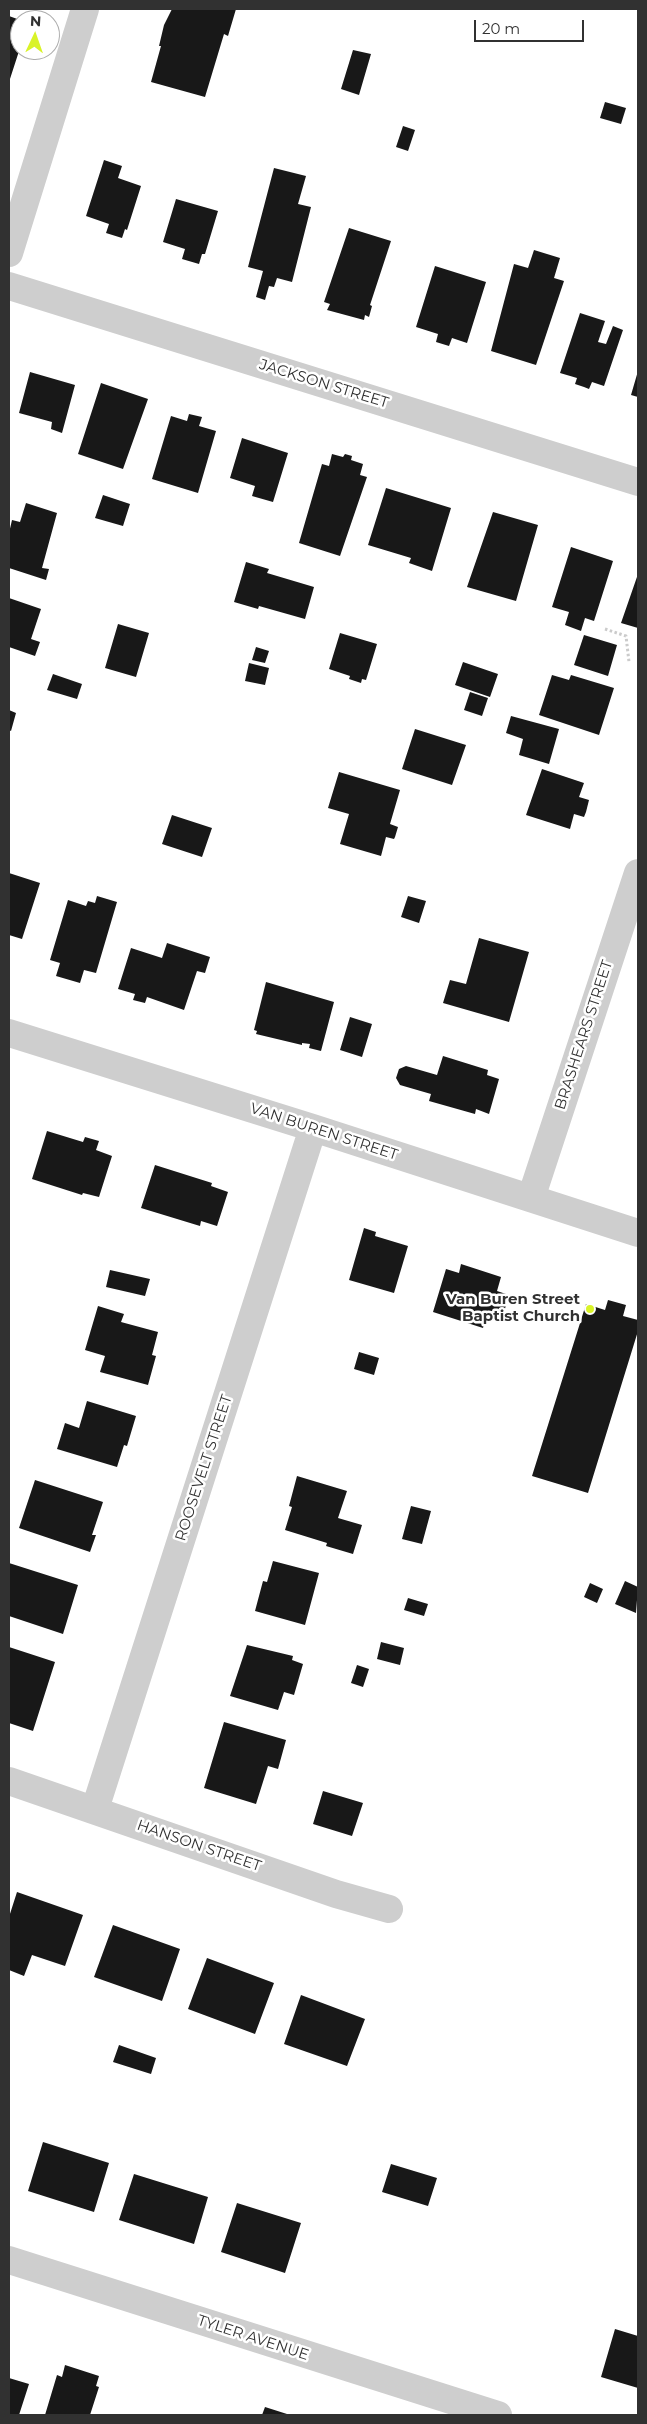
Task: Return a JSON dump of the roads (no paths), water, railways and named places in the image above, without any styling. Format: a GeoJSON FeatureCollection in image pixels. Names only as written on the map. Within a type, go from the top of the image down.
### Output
{"type":"FeatureCollection","features":[{"type":"Feature","properties":{"kind":"street"},"geometry":{"type":"LineString","coordinates":[[9,253],[85,9]]}},
{"type":"Feature","properties":{"kind":"street","name":"JACKSON STREET"},"geometry":{"type":"LineString","coordinates":[[9,286],[638,482]]}},
{"type":"Feature","properties":{"kind":"street","name":"BRASHEARS STREET"},"geometry":{"type":"LineString","coordinates":[[531,1198],[638,873]]}},
{"type":"Feature","properties":{"kind":"street","name":"VAN BUREN STREET"},"geometry":{"type":"LineString","coordinates":[[9,1033],[313,1128],[638,1234]]}},
{"type":"Feature","properties":{"kind":"street","name":"ROOSEVELT STREET"},"geometry":{"type":"LineString","coordinates":[[95,1809],[313,1128]]}},
{"type":"Feature","properties":{"kind":"street","name":"HANSON STREET"},"geometry":{"type":"LineString","coordinates":[[9,1781],[95,1809],[315,1887],[389,1909]]}},
{"type":"Feature","properties":{"kind":"street","name":"TYLER AVENUE"},"geometry":{"type":"LineString","coordinates":[[9,2260],[498,2415]]}},
{"type":"Feature","properties":{"kind":"place","name":"Van Buren Street Baptist Church"},"geometry":{"type":"Point","coordinates":[590,1309]}}]}
